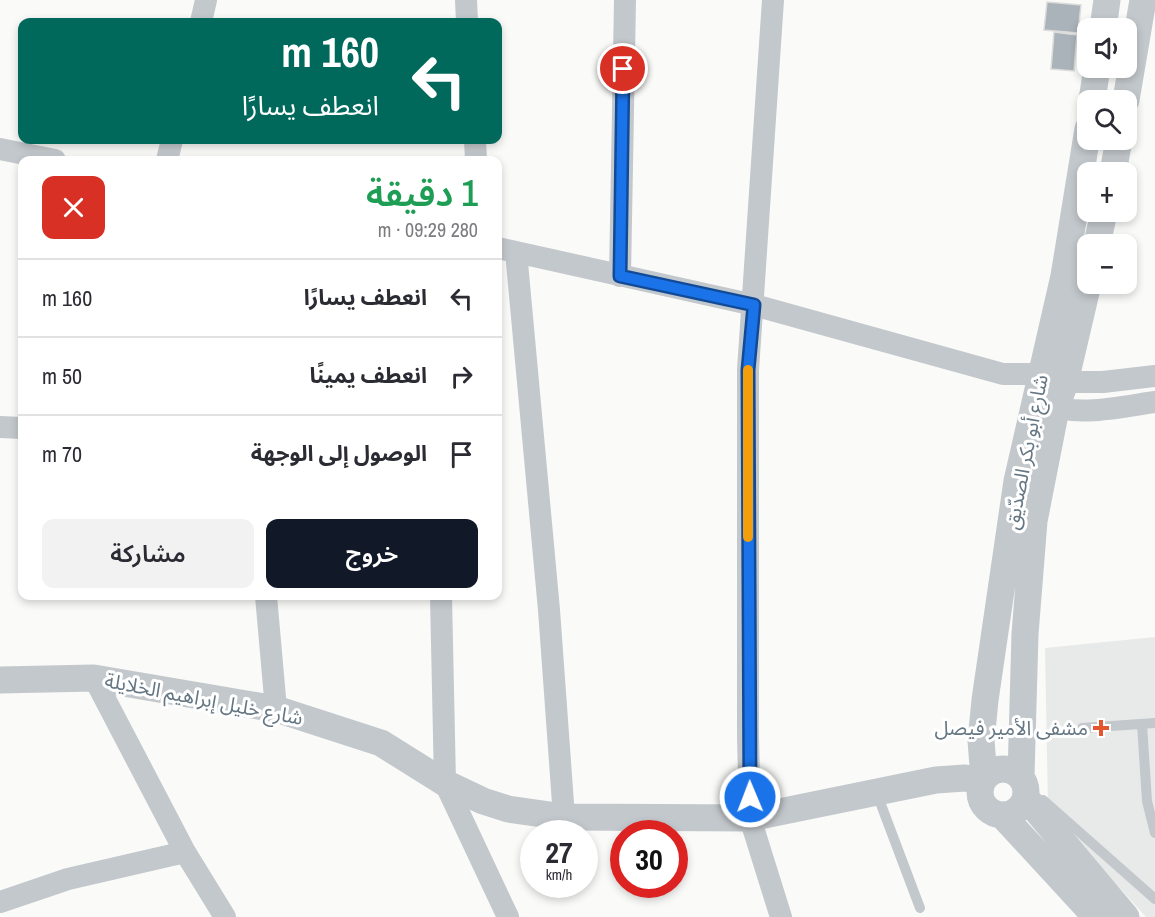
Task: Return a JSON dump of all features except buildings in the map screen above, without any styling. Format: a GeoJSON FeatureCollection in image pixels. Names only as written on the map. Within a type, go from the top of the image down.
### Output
{"type":"FeatureCollection","features":[{"type":"Feature","properties":{"kind":"street"},"geometry":{"type":"LineString","coordinates":[[202,18],[206,0]]}},
{"type":"Feature","properties":{"kind":"street"},"geometry":{"type":"LineString","coordinates":[[466,0],[467,18]]}},
{"type":"Feature","properties":{"kind":"street"},"geometry":{"type":"LineString","coordinates":[[620,276],[625,0]]}},
{"type":"Feature","properties":{"kind":"street"},"geometry":{"type":"LineString","coordinates":[[773,0],[748,370],[750,818],[781,917]]}},
{"type":"Feature","properties":{"kind":"street"},"geometry":{"type":"LineString","coordinates":[[1104,18],[1107,0]]}},
{"type":"Feature","properties":{"kind":"street"},"geometry":{"type":"LineString","coordinates":[[1128,90],[1143,0]]}},
{"type":"Feature","properties":{"kind":"street"},"geometry":{"type":"LineString","coordinates":[[0,149],[35,156]]}},
{"type":"Feature","properties":{"kind":"street","name":"شارع أبو بكر الصدّيق"},"geometry":{"type":"LineString","coordinates":[[1053,378],[1064,276],[1085,150]]}},
{"type":"Feature","properties":{"kind":"street"},"geometry":{"type":"LineString","coordinates":[[564,817],[549,610],[507,250],[754,305],[1003,374],[1103,382],[1155,376]]}},
{"type":"Feature","properties":{"kind":"street","name":"شارع أبو بكر الصدّيق"},"geometry":{"type":"LineString","coordinates":[[987,794],[981,741],[994,627],[1017,481],[1084,294]]}},
{"type":"Feature","properties":{"kind":"street"},"geometry":{"type":"LineString","coordinates":[[1003,374],[1046,404],[1087,410],[1155,402]]}},
{"type":"Feature","properties":{"kind":"street","name":"شارع أبو بكر الصدّيق"},"geometry":{"type":"LineString","coordinates":[[1024,787],[1025,634],[1046,404]]}},
{"type":"Feature","properties":{"kind":"street"},"geometry":{"type":"LineString","coordinates":[[0,427],[18,428]]}},
{"type":"Feature","properties":{"kind":"street"},"geometry":{"type":"LineString","coordinates":[[266,600],[276,709]]}},
{"type":"Feature","properties":{"kind":"street"},"geometry":{"type":"LineString","coordinates":[[441,600],[445,783],[508,917]]}},
{"type":"Feature","properties":{"kind":"street"},"geometry":{"type":"LineString","coordinates":[[94,678],[185,852],[225,917]]}},
{"type":"Feature","properties":{"kind":"street","name":"شارع خليل إبراهيم الخلايلة"},"geometry":{"type":"LineString","coordinates":[[0,680],[94,678],[276,709],[381,743],[445,783],[483,801],[508,809],[564,817],[750,818],[950,779],[987,794],[999,769],[1007,768],[1024,787]]}},
{"type":"Feature","properties":{"kind":"street"},"geometry":{"type":"LineString","coordinates":[[987,794],[1017,811],[1024,787]]}},
{"type":"Feature","properties":{"kind":"street"},"geometry":{"type":"LineString","coordinates":[[1024,787],[1126,917]]}},
{"type":"Feature","properties":{"kind":"street"},"geometry":{"type":"LineString","coordinates":[[987,794],[1096,917]]}},
{"type":"Feature","properties":{"kind":"street"},"geometry":{"type":"LineString","coordinates":[[0,902],[68,879],[185,852]]}},
{"type":"Feature","properties":{"kind":"lane"},"geometry":{"type":"LineString","coordinates":[[1082,728],[1155,723]]}},
{"type":"Feature","properties":{"kind":"lane"},"geometry":{"type":"LineString","coordinates":[[1142,724],[1147,801],[1155,833]]}},
{"type":"Feature","properties":{"kind":"lane"},"geometry":{"type":"LineString","coordinates":[[1024,787],[1155,899]]}},
{"type":"Feature","properties":{"kind":"lane"},"geometry":{"type":"LineString","coordinates":[[877,794],[920,908]]}},
{"type":"Feature","properties":{"kind":"shaded area","name":"مشفى الأمير فيصل"},"geometry":{"type":"Polygon","coordinates":[[[1155,637],[1155,917],[1146,917],[1048,809],[1045,648],[1155,637]]]}},
{"type":"Feature","properties":{"kind":"slow traffic"},"geometry":{"type":"LineString","coordinates":[[748,370],[748,537]]}},
{"type":"Feature","properties":{"kind":"place","name":"مشفى الأمير فيصل"},"geometry":{"type":"Point","coordinates":[1101,728]}},
{"type":"Feature","properties":{"kind":"route"},"geometry":{"type":"LineString","coordinates":[[623,69],[620,276],[754,305],[748,370],[750,797]]}}]}
